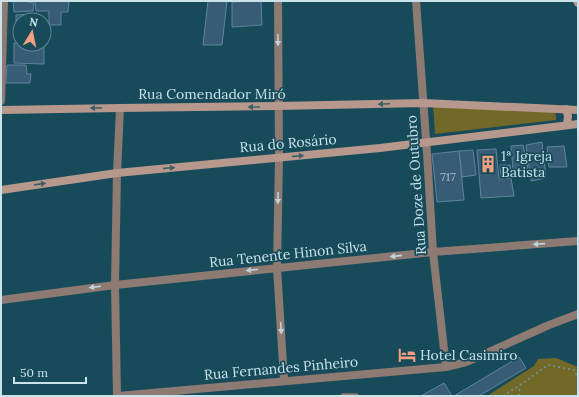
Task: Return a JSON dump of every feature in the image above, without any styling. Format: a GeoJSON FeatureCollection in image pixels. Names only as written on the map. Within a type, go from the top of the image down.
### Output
{"type":"FeatureCollection","features":[{"type":"Feature","properties":{"kind":"main road","name":"Rua Comendador Miró"},"geometry":{"type":"LineString","coordinates":[[1,110],[423,103],[578,110]]}},
{"type":"Feature","properties":{"kind":"main road"},"geometry":{"type":"LineString","coordinates":[[566,109],[568,116],[567,125]]}},
{"type":"Feature","properties":{"kind":"main road","name":"Rua do Rosário"},"geometry":{"type":"LineString","coordinates":[[1,190],[118,173],[380,148],[578,124]]}},
{"type":"Feature","properties":{"kind":"street"},"geometry":{"type":"LineString","coordinates":[[1,101],[4,1]]}},
{"type":"Feature","properties":{"kind":"street"},"geometry":{"type":"LineString","coordinates":[[278,1],[279,158],[277,268],[284,380]]}},
{"type":"Feature","properties":{"kind":"street","name":"Rua Doze de Outubro"},"geometry":{"type":"LineString","coordinates":[[416,1],[433,252],[446,367]]}},
{"type":"Feature","properties":{"kind":"street"},"geometry":{"type":"LineString","coordinates":[[117,396],[115,285],[120,108]]}},
{"type":"Feature","properties":{"kind":"street","name":"Rua Tenente Hinon Silva"},"geometry":{"type":"LineString","coordinates":[[1,300],[115,285],[433,252],[578,241]]}},
{"type":"Feature","properties":{"kind":"street","name":"Rua Fernandes Pinheiro"},"geometry":{"type":"LineString","coordinates":[[117,396],[284,380],[446,367],[466,362],[549,325],[578,314]]}},
{"type":"Feature","properties":{"kind":"lane"},"geometry":{"type":"LineString","coordinates":[[343,396],[356,396]]}},
{"type":"Feature","properties":{"kind":"path"},"geometry":{"type":"LineString","coordinates":[[503,396],[548,365],[574,370],[578,378]]}},
{"type":"Feature","properties":{"kind":"path"},"geometry":{"type":"LineString","coordinates":[[519,396],[520,385]]}},
{"type":"Feature","properties":{"kind":"shaded area"},"geometry":{"type":"Polygon","coordinates":[[[433,104],[555,112],[556,120],[435,134],[433,104]]]}},
{"type":"Feature","properties":{"kind":"shaded area"},"geometry":{"type":"Polygon","coordinates":[[[556,358],[578,367],[578,396],[487,396],[534,366],[538,359],[556,358]]]}},
{"type":"Feature","properties":{"kind":"building"},"geometry":{"type":"Polygon","coordinates":[[[13,1],[28,1],[34,3],[33,11],[14,12],[13,1]]]}},
{"type":"Feature","properties":{"kind":"building"},"geometry":{"type":"Polygon","coordinates":[[[35,1],[69,1],[68,12],[61,12],[61,25],[52,25],[52,12],[36,11],[35,1]]]}},
{"type":"Feature","properties":{"kind":"building"},"geometry":{"type":"Polygon","coordinates":[[[208,1],[227,1],[222,45],[203,45],[208,1]]]}},
{"type":"Feature","properties":{"kind":"building"},"geometry":{"type":"Polygon","coordinates":[[[261,1],[262,25],[232,27],[232,2],[261,1]]]}},
{"type":"Feature","properties":{"kind":"building"},"geometry":{"type":"Polygon","coordinates":[[[14,52],[44,52],[44,64],[14,63],[14,52]]]}},
{"type":"Feature","properties":{"kind":"building"},"geometry":{"type":"Polygon","coordinates":[[[7,65],[26,65],[26,74],[31,74],[30,83],[6,83],[7,65]]]}},
{"type":"Feature","properties":{"kind":"building"},"geometry":{"type":"Polygon","coordinates":[[[542,142],[546,178],[531,181],[526,145],[542,142]]]}},
{"type":"Feature","properties":{"kind":"building"},"geometry":{"type":"Polygon","coordinates":[[[523,145],[528,169],[513,169],[511,146],[523,145]]]}},
{"type":"Feature","properties":{"kind":"building"},"geometry":{"type":"Polygon","coordinates":[[[564,146],[567,167],[549,167],[547,147],[564,146]]]}},
{"type":"Feature","properties":{"kind":"building","name":"1ª Igreja Batista"},"geometry":{"type":"Polygon","coordinates":[[[496,149],[499,179],[511,178],[514,196],[481,198],[477,150],[496,149]]]}},
{"type":"Feature","properties":{"kind":"building"},"geometry":{"type":"Polygon","coordinates":[[[473,150],[476,175],[462,177],[459,151],[473,150]]]}},
{"type":"Feature","properties":{"kind":"building"},"geometry":{"type":"Polygon","coordinates":[[[459,151],[464,200],[437,202],[432,154],[459,151]]]}},
{"type":"Feature","properties":{"kind":"building"},"geometry":{"type":"Polygon","coordinates":[[[500,165],[510,165],[512,177],[501,177],[500,165]]]}},
{"type":"Feature","properties":{"kind":"building"},"geometry":{"type":"Polygon","coordinates":[[[519,357],[526,368],[479,396],[454,396],[519,357]]]}},
{"type":"Feature","properties":{"kind":"building"},"geometry":{"type":"Polygon","coordinates":[[[444,383],[452,396],[421,396],[444,383]]]}},
{"type":"Feature","properties":{"kind":"place","name":"1ª Igreja Batista"},"geometry":{"type":"Point","coordinates":[488,164]}},
{"type":"Feature","properties":{"kind":"place","name":"Hotel Casimiro"},"geometry":{"type":"Point","coordinates":[407,355]}}]}
